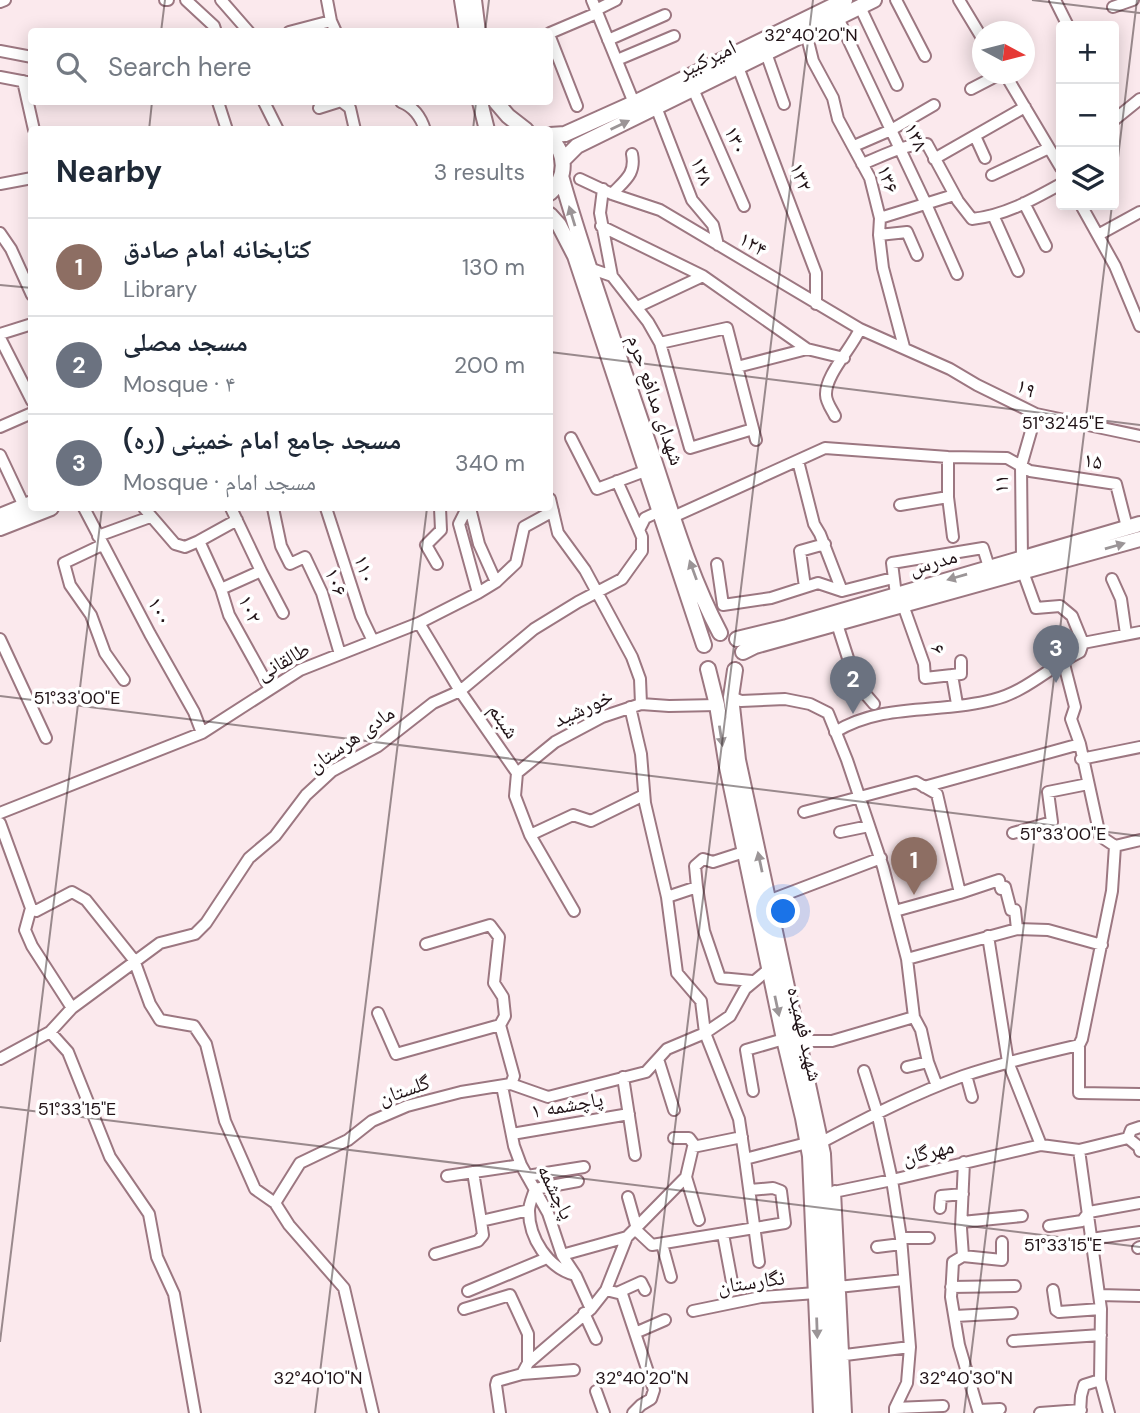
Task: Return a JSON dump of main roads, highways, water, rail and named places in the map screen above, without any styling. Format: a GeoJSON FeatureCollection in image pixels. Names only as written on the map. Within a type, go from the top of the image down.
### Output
{"type":"FeatureCollection","features":[{"type":"Feature","properties":{"kind":"main road"},"geometry":{"type":"LineString","coordinates":[[462,0],[466,28]]}},
{"type":"Feature","properties":{"kind":"main road"},"geometry":{"type":"LineString","coordinates":[[474,0],[478,28]]}},
{"type":"Feature","properties":{"kind":"main road","name":"امیرکبیر"},"geometry":{"type":"LineString","coordinates":[[563,160],[577,146],[656,107],[685,88],[845,0]]}},
{"type":"Feature","properties":{"kind":"main road","name":"امیرکبیر"},"geometry":{"type":"LineString","coordinates":[[553,136],[565,134],[634,103],[685,88],[738,66],[874,0]]}},
{"type":"Feature","properties":{"kind":"main road"},"geometry":{"type":"LineString","coordinates":[[481,105],[486,126]]}},
{"type":"Feature","properties":{"kind":"main road"},"geometry":{"type":"LineString","coordinates":[[499,105],[521,126]]}},
{"type":"Feature","properties":{"kind":"main road"},"geometry":{"type":"LineString","coordinates":[[553,140],[563,160],[561,176],[553,188]]}},
{"type":"Feature","properties":{"kind":"main road","name":"شهدای مدافع حرم"},"geometry":{"type":"LineString","coordinates":[[561,176],[580,254],[645,471],[704,645]]}},
{"type":"Feature","properties":{"kind":"main road","name":"شهدای مدافع حرم"},"geometry":{"type":"LineString","coordinates":[[553,218],[589,268],[673,517],[708,611],[720,633]]}},
{"type":"Feature","properties":{"kind":"main road"},"geometry":{"type":"LineString","coordinates":[[0,516],[28,505]]}},
{"type":"Feature","properties":{"kind":"main road"},"geometry":{"type":"LineString","coordinates":[[0,528],[43,511]]}},
{"type":"Feature","properties":{"kind":"main road","name":"مدرس"},"geometry":{"type":"LineString","coordinates":[[1068,552],[1134,526]]}},
{"type":"Feature","properties":{"kind":"main road","name":"مدرس"},"geometry":{"type":"LineString","coordinates":[[740,646],[1068,552],[1140,538]]}},
{"type":"Feature","properties":{"kind":"main road","name":"مدرس"},"geometry":{"type":"LineString","coordinates":[[740,646],[755,646],[837,624],[989,568],[1022,565]]}},
{"type":"Feature","properties":{"kind":"main road"},"geometry":{"type":"LineString","coordinates":[[720,633],[732,635],[740,646],[740,665],[724,674],[708,669],[702,657],[708,639],[720,633]]}},
{"type":"Feature","properties":{"kind":"main road","name":"شهید فهمیده"},"geometry":{"type":"LineString","coordinates":[[708,669],[742,810],[768,901],[791,1040],[814,1143],[830,1192],[820,1248]]}},
{"type":"Feature","properties":{"kind":"main road","name":"شهید فهمیده"},"geometry":{"type":"LineString","coordinates":[[735,670],[731,697],[739,792]]}},
{"type":"Feature","properties":{"kind":"main road","name":"شهید فهمیده"},"geometry":{"type":"LineString","coordinates":[[742,810],[744,852],[769,969],[791,1040]]}},
{"type":"Feature","properties":{"kind":"main road","name":"شهید فهمیده"},"geometry":{"type":"LineString","coordinates":[[814,1143],[821,1267],[837,1356],[835,1413]]}},
{"type":"Feature","properties":{"kind":"main road","name":"شهید فهمیده"},"geometry":{"type":"LineString","coordinates":[[821,1267],[816,1293],[821,1413]]}},
{"type":"Feature","properties":{"kind":"place","name":"مسجد جامع امام خمینی (ره)"},"geometry":{"type":"Point","coordinates":[1056,683]}},
{"type":"Feature","properties":{"kind":"place","name":"مسجد مصلی"},"geometry":{"type":"Point","coordinates":[853,714]}},
{"type":"Feature","properties":{"kind":"place","name":"کتابخانه امام صادق"},"geometry":{"type":"Point","coordinates":[914,895]}}]}
